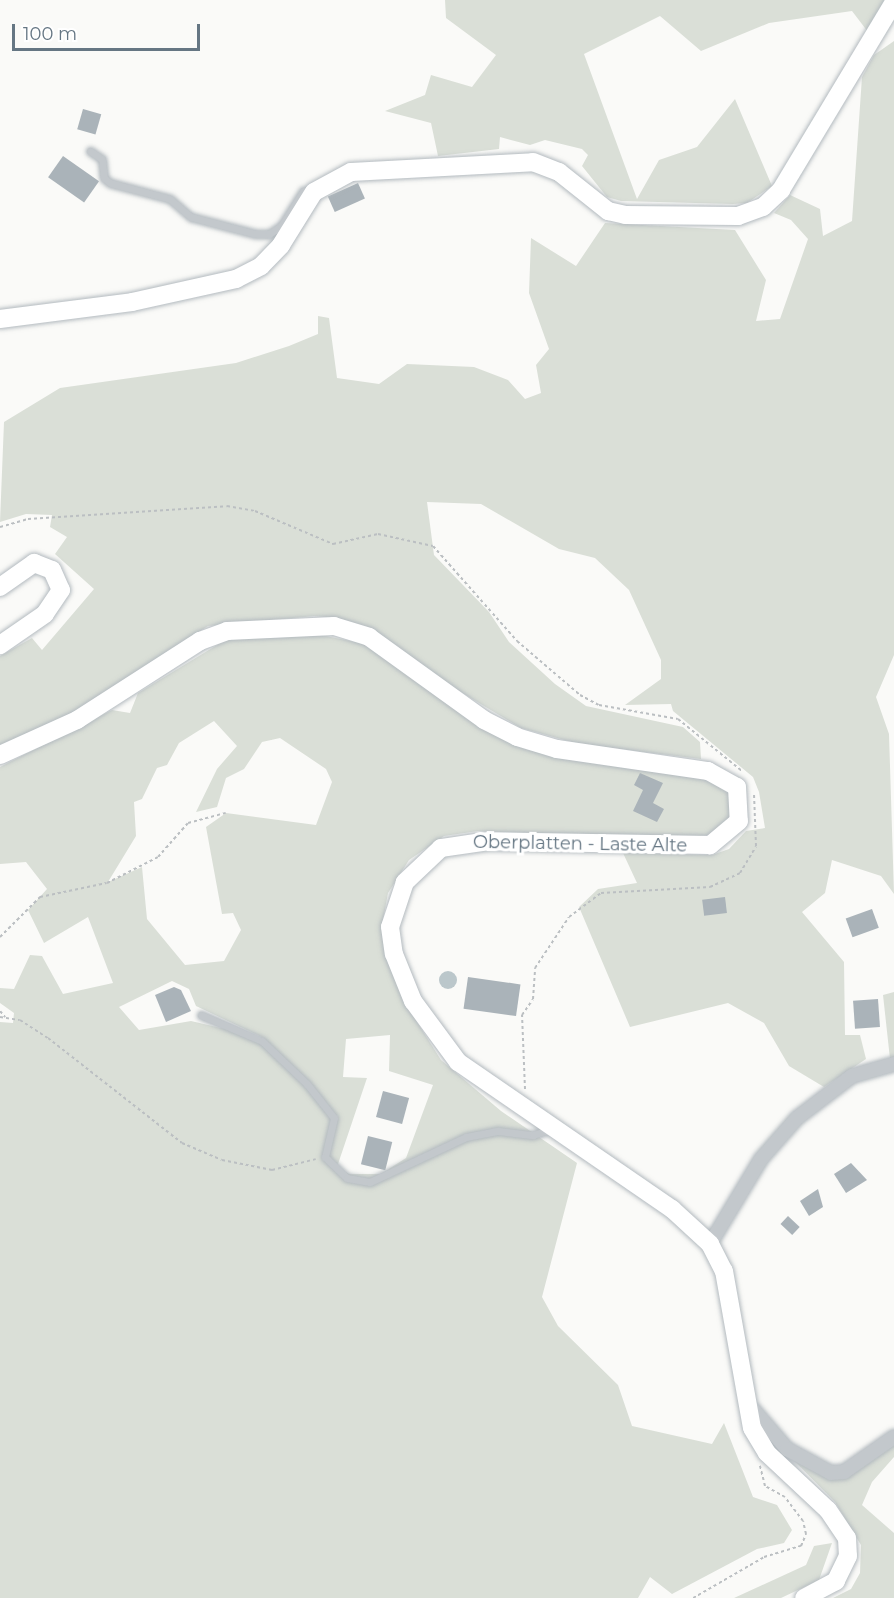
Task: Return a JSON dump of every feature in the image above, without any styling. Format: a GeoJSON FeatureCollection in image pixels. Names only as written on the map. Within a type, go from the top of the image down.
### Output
{"type":"FeatureCollection","features":[{"type":"Feature","properties":{"kind":"main road"},"geometry":{"type":"LineString","coordinates":[[0,319],[132,302],[236,279],[261,266],[281,245],[314,192],[351,172],[533,162],[559,172],[608,211],[738,216],[763,207],[781,190],[894,2]]}},
{"type":"Feature","properties":{"kind":"main road"},"geometry":{"type":"LineString","coordinates":[[0,587],[34,563],[52,570],[61,590],[45,614],[0,645]]}},
{"type":"Feature","properties":{"kind":"main road","name":"Oberplatten - Laste Alte"},"geometry":{"type":"LineString","coordinates":[[0,755],[77,720],[200,640],[227,631],[334,626],[369,637],[484,720],[517,737],[557,749],[708,771],[737,787],[740,821],[710,845],[466,841],[441,848],[405,882],[390,927],[394,954],[413,1001],[458,1062],[552,1129],[672,1209],[710,1245],[724,1271],[743,1399],[767,1453],[840,1525],[848,1556],[840,1575],[804,1598]]}},
{"type":"Feature","properties":{"kind":"street"},"geometry":{"type":"LineString","coordinates":[[710,1245],[761,1159],[797,1118],[852,1076],[894,1064]]}},
{"type":"Feature","properties":{"kind":"street"},"geometry":{"type":"LineString","coordinates":[[743,1399],[787,1449],[831,1473],[844,1472],[894,1437]]}},
{"type":"Feature","properties":{"kind":"lane"},"geometry":{"type":"LineString","coordinates":[[90,151],[102,159],[104,178],[110,183],[170,199],[191,217],[256,234],[269,234],[303,192],[314,192]]}},
{"type":"Feature","properties":{"kind":"lane"},"geometry":{"type":"LineString","coordinates":[[201,1015],[262,1041],[327,1106],[335,1132],[325,1157],[347,1178],[370,1182],[444,1144],[498,1131],[533,1135],[552,1129]]}},
{"type":"Feature","properties":{"kind":"path"},"geometry":{"type":"LineString","coordinates":[[0,937],[40,897],[116,879],[158,858],[188,823],[226,813]]}},
{"type":"Feature","properties":{"kind":"path"},"geometry":{"type":"LineString","coordinates":[[0,1011],[4,1017]]}},
{"type":"Feature","properties":{"kind":"path"},"geometry":{"type":"LineString","coordinates":[[0,1017],[20,1020],[48,1038],[182,1143],[222,1160],[272,1170],[325,1157]]}},
{"type":"Feature","properties":{"kind":"path"},"geometry":{"type":"LineString","coordinates":[[693,1598],[764,1557],[801,1546],[806,1534],[803,1521],[785,1497],[761,1480],[758,1470],[767,1453]]}},
{"type":"Feature","properties":{"kind":"shaded area"},"geometry":{"type":"Polygon","coordinates":[[[445,0],[885,0],[868,32],[852,11],[769,23],[701,51],[660,16],[584,54],[637,199],[659,160],[697,147],[735,99],[772,186],[747,203],[733,204],[621,201],[607,197],[582,166],[588,155],[582,149],[545,140],[530,145],[500,137],[499,149],[438,156],[431,123],[385,111],[425,95],[431,75],[472,87],[496,55],[446,18],[445,0]]]}},
{"type":"Feature","properties":{"kind":"shaded area"},"geometry":{"type":"Polygon","coordinates":[[[894,41],[894,655],[876,697],[889,734],[894,894],[881,876],[832,860],[825,893],[802,912],[844,962],[845,1035],[860,1035],[866,1059],[824,1087],[789,1066],[764,1023],[728,1003],[630,1027],[579,907],[598,889],[637,883],[623,853],[712,855],[729,849],[746,831],[765,828],[759,792],[753,777],[673,711],[671,704],[625,705],[661,679],[661,660],[629,590],[595,558],[559,549],[481,504],[427,502],[434,555],[489,612],[509,642],[555,684],[586,706],[683,727],[700,742],[701,759],[579,744],[521,728],[337,618],[314,616],[208,626],[69,715],[0,746],[0,656],[32,638],[42,650],[94,589],[55,554],[67,537],[50,527],[52,515],[26,514],[0,522],[4,422],[60,388],[236,363],[289,346],[318,334],[318,316],[329,318],[337,378],[379,384],[407,364],[474,367],[508,380],[525,399],[541,393],[536,365],[549,349],[529,293],[531,238],[576,266],[605,223],[735,230],[766,280],[756,321],[780,319],[808,239],[791,220],[774,213],[790,195],[820,209],[823,236],[852,221],[862,77],[874,55],[894,41]]]}},
{"type":"Feature","properties":{"kind":"shaded area"},"geometry":{"type":"Polygon","coordinates":[[[316,634],[365,644],[482,729],[528,750],[705,779],[730,794],[729,820],[709,835],[665,840],[478,831],[444,836],[409,860],[388,893],[383,920],[386,951],[407,1006],[441,1060],[501,1111],[577,1163],[542,1297],[558,1326],[618,1385],[632,1426],[712,1444],[724,1423],[753,1497],[777,1505],[792,1530],[784,1543],[757,1549],[672,1594],[650,1577],[638,1598],[0,1598],[0,1022],[13,1023],[14,1013],[0,1003],[0,988],[14,989],[30,955],[42,956],[63,994],[113,983],[88,917],[44,943],[28,910],[47,889],[26,862],[0,864],[0,767],[112,710],[130,713],[138,693],[227,639],[316,634]],[[214,721],[179,743],[167,765],[157,768],[142,799],[134,802],[136,836],[108,882],[142,867],[147,919],[185,965],[224,961],[241,930],[233,913],[222,914],[206,827],[226,813],[316,825],[332,782],[326,769],[280,738],[262,742],[244,769],[226,778],[217,807],[196,812],[217,769],[237,746],[214,721]],[[172,981],[119,1007],[139,1030],[191,1021],[264,1038],[196,1006],[189,989],[172,981]],[[390,1035],[346,1039],[343,1077],[367,1078],[337,1167],[349,1174],[381,1174],[406,1158],[433,1085],[389,1071],[390,1035]]]}},
{"type":"Feature","properties":{"kind":"shaded area"},"geometry":{"type":"Polygon","coordinates":[[[444,971],[452,971],[457,976],[455,987],[444,989],[439,984],[439,976],[444,971]]]}},
{"type":"Feature","properties":{"kind":"shaded area"},"geometry":{"type":"Polygon","coordinates":[[[894,992],[894,1058],[890,1059],[883,995],[894,992]]]}},
{"type":"Feature","properties":{"kind":"shaded area"},"geometry":{"type":"Polygon","coordinates":[[[765,1431],[831,1478],[894,1441],[894,1457],[872,1482],[862,1505],[894,1533],[894,1598],[833,1598],[851,1589],[860,1573],[861,1545],[835,1502],[765,1431]]]}},
{"type":"Feature","properties":{"kind":"shaded area"},"geometry":{"type":"Polygon","coordinates":[[[832,1543],[819,1580],[781,1598],[734,1598],[806,1565],[814,1546],[832,1543]]]}},
{"type":"Feature","properties":{"kind":"building"},"geometry":{"type":"Polygon","coordinates":[[[83,109],[101,114],[95,134],[77,129],[83,109]]]}},
{"type":"Feature","properties":{"kind":"building"},"geometry":{"type":"Polygon","coordinates":[[[63,156],[99,181],[84,203],[48,177],[63,156]]]}},
{"type":"Feature","properties":{"kind":"building"},"geometry":{"type":"Polygon","coordinates":[[[358,183],[365,199],[335,212],[328,196],[358,183]]]}},
{"type":"Feature","properties":{"kind":"building"},"geometry":{"type":"Polygon","coordinates":[[[640,773],[663,783],[653,803],[664,809],[657,822],[633,811],[643,790],[634,785],[640,773]]]}},
{"type":"Feature","properties":{"kind":"building"},"geometry":{"type":"Polygon","coordinates":[[[725,897],[727,913],[704,916],[702,900],[725,897]]]}},
{"type":"Feature","properties":{"kind":"building"},"geometry":{"type":"Polygon","coordinates":[[[872,909],[879,928],[853,937],[846,919],[872,909]]]}},
{"type":"Feature","properties":{"kind":"building"},"geometry":{"type":"Polygon","coordinates":[[[468,977],[520,984],[516,1016],[464,1009],[468,977]]]}},
{"type":"Feature","properties":{"kind":"building"},"geometry":{"type":"Polygon","coordinates":[[[174,987],[181,990],[191,1011],[166,1022],[155,995],[174,987]]]}},
{"type":"Feature","properties":{"kind":"building"},"geometry":{"type":"Polygon","coordinates":[[[878,999],[880,1027],[855,1029],[853,1001],[878,999]]]}},
{"type":"Feature","properties":{"kind":"building"},"geometry":{"type":"Polygon","coordinates":[[[383,1091],[409,1098],[402,1124],[376,1117],[383,1091]]]}},
{"type":"Feature","properties":{"kind":"building"},"geometry":{"type":"Polygon","coordinates":[[[368,1136],[392,1142],[385,1170],[361,1164],[368,1136]]]}},
{"type":"Feature","properties":{"kind":"building"},"geometry":{"type":"Polygon","coordinates":[[[851,1163],[867,1180],[846,1193],[834,1174],[851,1163]]]}},
{"type":"Feature","properties":{"kind":"building"},"geometry":{"type":"Polygon","coordinates":[[[818,1189],[823,1207],[809,1216],[800,1201],[818,1189]]]}},
{"type":"Feature","properties":{"kind":"building"},"geometry":{"type":"Polygon","coordinates":[[[788,1216],[800,1227],[792,1235],[780,1224],[788,1216]]]}}]}
